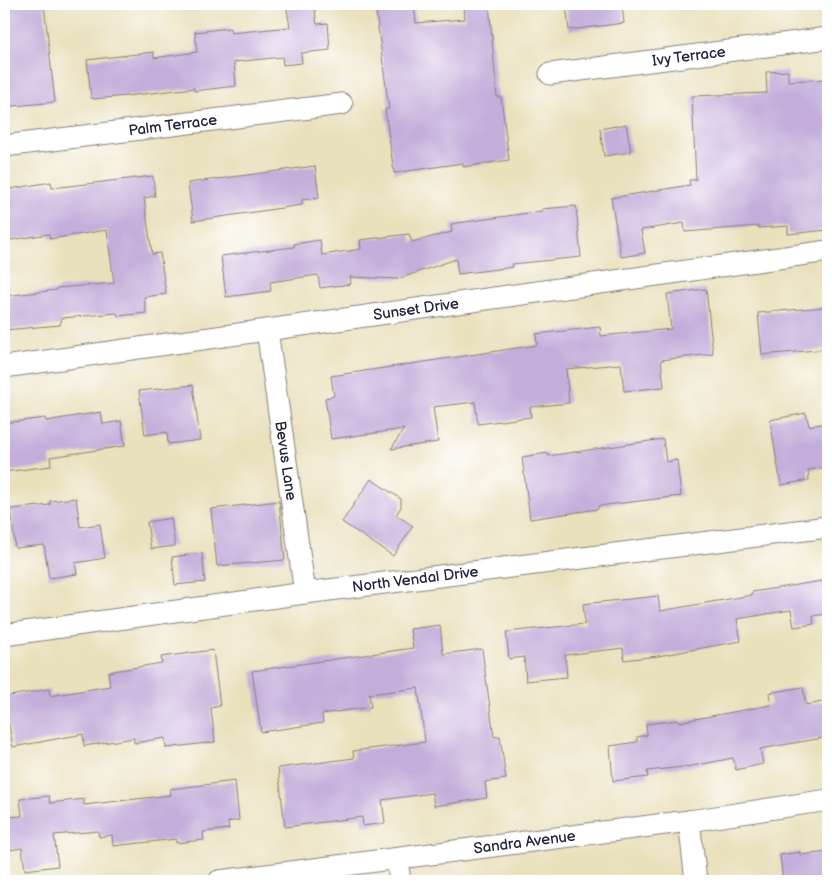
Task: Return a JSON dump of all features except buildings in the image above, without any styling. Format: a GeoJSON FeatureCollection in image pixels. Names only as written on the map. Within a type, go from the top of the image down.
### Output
{"type":"FeatureCollection","features":[{"type":"Feature","properties":{"kind":"street","name":"Ivy Terrace"},"geometry":{"type":"LineString","coordinates":[[550,74],[828,38]]}},
{"type":"Feature","properties":{"kind":"street","name":"Palm Terrace"},"geometry":{"type":"LineString","coordinates":[[4,146],[342,104]]}},
{"type":"Feature","properties":{"kind":"street","name":"Sunset Drive"},"geometry":{"type":"LineString","coordinates":[[4,368],[828,251]]}},
{"type":"Feature","properties":{"kind":"street","name":"Bevus Lane"},"geometry":{"type":"LineString","coordinates":[[267,330],[304,593]]}},
{"type":"Feature","properties":{"kind":"street","name":"North Vendal Drive"},"geometry":{"type":"LineString","coordinates":[[4,635],[304,593],[828,527]]}},
{"type":"Feature","properties":{"kind":"street","name":"Sandra Avenue"},"geometry":{"type":"LineString","coordinates":[[219,881],[689,821],[828,800]]}},
{"type":"Feature","properties":{"kind":"street"},"geometry":{"type":"LineString","coordinates":[[689,821],[696,881]]}},
{"type":"Feature","properties":{"kind":"street"},"geometry":{"type":"LineString","coordinates":[[396,859],[400,881]]}}]}
